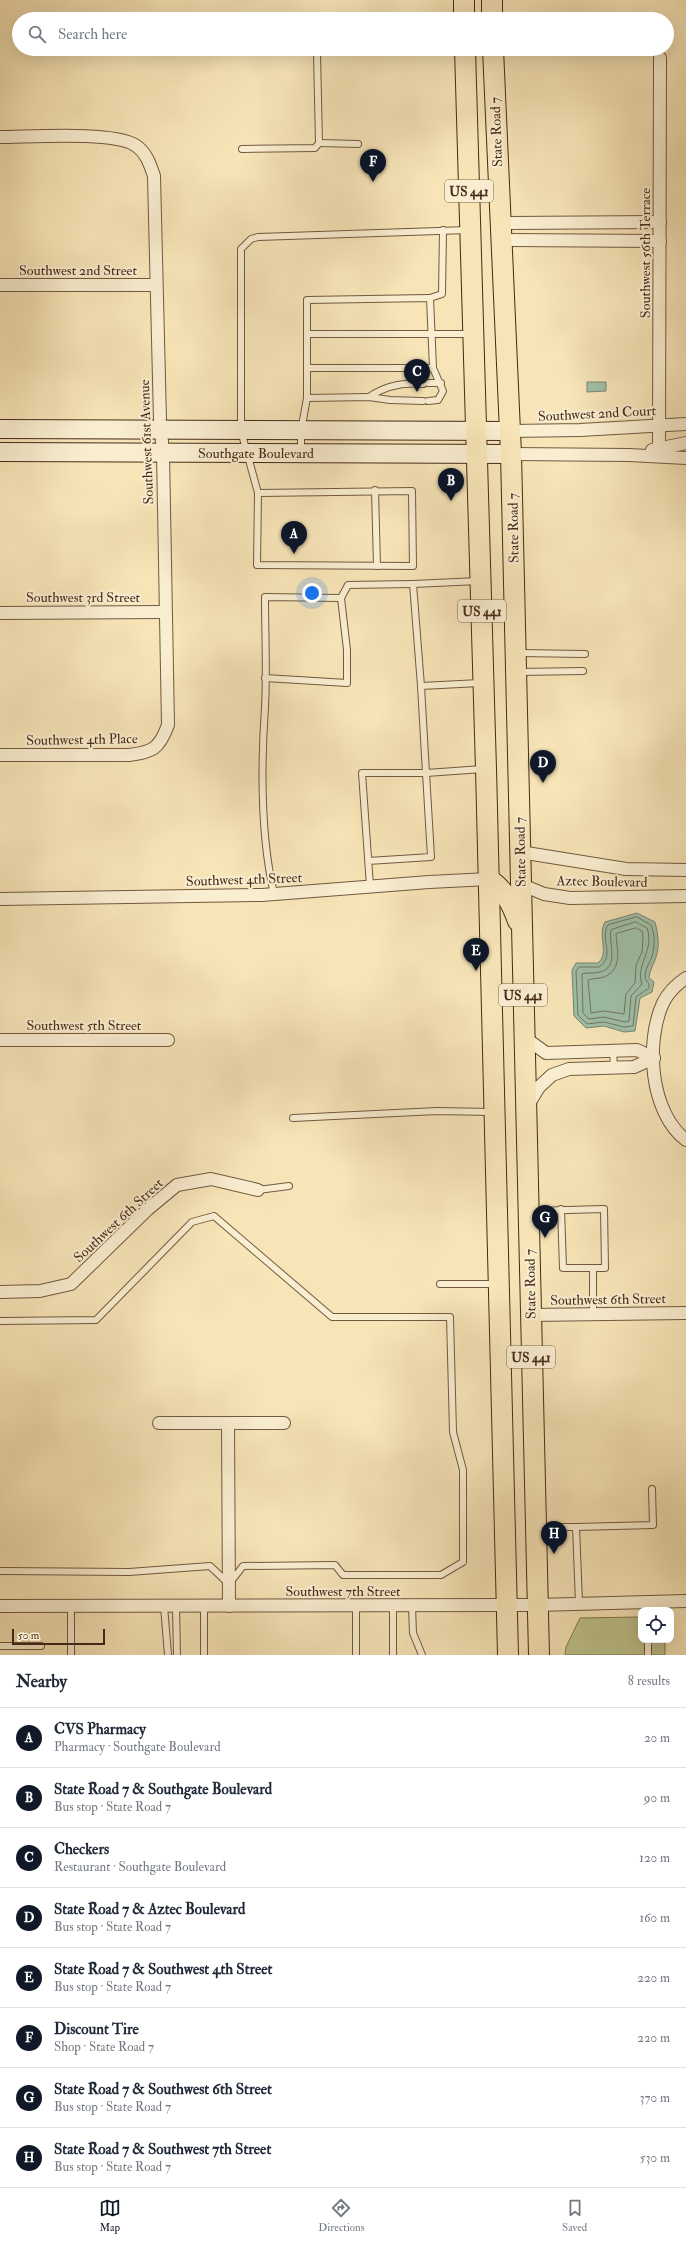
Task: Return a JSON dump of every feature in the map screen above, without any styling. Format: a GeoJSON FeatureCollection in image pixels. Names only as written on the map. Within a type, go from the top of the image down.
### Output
{"type":"FeatureCollection","features":[{"type":"Feature","properties":{"kind":"main road"},"geometry":{"type":"LineString","coordinates":[[464,0],[464,12]]}},
{"type":"Feature","properties":{"kind":"main road"},"geometry":{"type":"LineString","coordinates":[[492,0],[492,12]]}},
{"type":"Feature","properties":{"kind":"main road","name":"State Road 7"},"geometry":{"type":"LineString","coordinates":[[465,56],[484,683],[508,1655]]}},
{"type":"Feature","properties":{"kind":"main road","name":"State Road 7"},"geometry":{"type":"LineString","coordinates":[[493,56],[511,454],[539,1655]]}},
{"type":"Feature","properties":{"kind":"main road"},"geometry":{"type":"LineString","coordinates":[[468,148],[481,154],[492,166],[499,196]]}},
{"type":"Feature","properties":{"kind":"main road","name":"Southgate Boulevard"},"geometry":{"type":"LineString","coordinates":[[0,429],[510,431]]}},
{"type":"Feature","properties":{"kind":"main road","name":"Southgate Boulevard"},"geometry":{"type":"LineString","coordinates":[[0,452],[511,454]]}},
{"type":"Feature","properties":{"kind":"main road"},"geometry":{"type":"LineString","coordinates":[[487,818],[501,862],[520,884]]}},
{"type":"Feature","properties":{"kind":"main road"},"geometry":{"type":"LineString","coordinates":[[489,880],[502,889],[511,903],[522,932]]}},
{"type":"Feature","properties":{"kind":"main road"},"geometry":{"type":"LineString","coordinates":[[499,1263],[512,1300],[519,1308],[530,1315]]}},
{"type":"Feature","properties":{"kind":"street","name":"Southwest 56th Terrace"},"geometry":{"type":"LineString","coordinates":[[659,449],[660,58]]}},
{"type":"Feature","properties":{"kind":"street","name":"Southwest 61st Avenue"},"geometry":{"type":"LineString","coordinates":[[0,137],[109,137],[134,145],[146,156],[154,176],[160,429],[163,453],[168,725],[162,743]]}},
{"type":"Feature","properties":{"kind":"street"},"geometry":{"type":"LineString","coordinates":[[501,232],[660,222]]}},
{"type":"Feature","properties":{"kind":"street"},"geometry":{"type":"LineString","coordinates":[[501,232],[660,241]]}},
{"type":"Feature","properties":{"kind":"street","name":"Southwest 2nd Street"},"geometry":{"type":"LineString","coordinates":[[0,285],[156,285]]}},
{"type":"Feature","properties":{"kind":"street","name":"Southwest 2nd Court"},"geometry":{"type":"LineString","coordinates":[[510,431],[580,430],[686,424]]}},
{"type":"Feature","properties":{"kind":"street"},"geometry":{"type":"LineString","coordinates":[[630,455],[686,442]]}},
{"type":"Feature","properties":{"kind":"street"},"geometry":{"type":"LineString","coordinates":[[511,454],[630,455],[686,458]]}},
{"type":"Feature","properties":{"kind":"street","name":"Southwest 3rd Street"},"geometry":{"type":"LineString","coordinates":[[0,613],[165,612]]}},
{"type":"Feature","properties":{"kind":"street","name":"Southwest 4th Place"},"geometry":{"type":"LineString","coordinates":[[0,755],[129,755],[148,752],[162,743]]}},
{"type":"Feature","properties":{"kind":"street","name":"Aztec Boulevard"},"geometry":{"type":"LineString","coordinates":[[520,852],[626,869],[686,870]]}},
{"type":"Feature","properties":{"kind":"street","name":"Southwest 4th Street"},"geometry":{"type":"LineString","coordinates":[[0,899],[274,894],[370,886],[489,880]]}},
{"type":"Feature","properties":{"kind":"street","name":"Aztec Boulevard"},"geometry":{"type":"LineString","coordinates":[[520,884],[544,894],[570,898],[686,894]]}},
{"type":"Feature","properties":{"kind":"street"},"geometry":{"type":"LineString","coordinates":[[686,978],[676,985],[663,1002],[653,1038],[654,1082],[667,1119],[679,1135],[686,1140]]}},
{"type":"Feature","properties":{"kind":"street"},"geometry":{"type":"LineString","coordinates":[[524,1037],[546,1053],[637,1050],[654,1058]]}},
{"type":"Feature","properties":{"kind":"street","name":"Southwest 5th Street"},"geometry":{"type":"LineString","coordinates":[[0,1040],[168,1040]]}},
{"type":"Feature","properties":{"kind":"street"},"geometry":{"type":"LineString","coordinates":[[526,1108],[539,1087],[552,1076],[569,1069],[634,1067],[654,1058]]}},
{"type":"Feature","properties":{"kind":"street","name":"Southwest 6th Street"},"geometry":{"type":"LineString","coordinates":[[0,1292],[40,1291],[71,1284],[148,1209],[177,1185],[211,1179],[258,1190]]}},
{"type":"Feature","properties":{"kind":"street","name":"Southwest 6th Street"},"geometry":{"type":"LineString","coordinates":[[530,1315],[686,1313]]}},
{"type":"Feature","properties":{"kind":"street"},"geometry":{"type":"LineString","coordinates":[[159,1424],[284,1424]]}},
{"type":"Feature","properties":{"kind":"street"},"geometry":{"type":"LineString","coordinates":[[228,1424],[229,1606]]}},
{"type":"Feature","properties":{"kind":"street","name":"Southwest 7th Street"},"geometry":{"type":"LineString","coordinates":[[0,1606],[537,1606],[578,1603],[647,1606],[686,1601]]}},
{"type":"Feature","properties":{"kind":"lane"},"geometry":{"type":"LineString","coordinates":[[242,149],[315,148],[319,143],[317,56]]}},
{"type":"Feature","properties":{"kind":"lane"},"geometry":{"type":"LineString","coordinates":[[319,143],[358,144]]}},
{"type":"Feature","properties":{"kind":"lane"},"geometry":{"type":"LineString","coordinates":[[301,454],[301,431],[307,398],[308,300],[430,298],[442,294],[442,230]]}},
{"type":"Feature","properties":{"kind":"lane"},"geometry":{"type":"LineString","coordinates":[[258,493],[374,490],[412,491],[413,566],[257,565],[258,493],[246,454],[241,431],[241,249],[245,244],[258,237],[470,230]]}},
{"type":"Feature","properties":{"kind":"lane"},"geometry":{"type":"LineString","coordinates":[[307,398],[369,397],[426,401],[438,400],[443,391],[441,383],[433,368],[430,298]]}},
{"type":"Feature","properties":{"kind":"lane"},"geometry":{"type":"LineString","coordinates":[[307,334],[432,332],[473,334]]}},
{"type":"Feature","properties":{"kind":"lane"},"geometry":{"type":"LineString","coordinates":[[308,368],[433,368]]}},
{"type":"Feature","properties":{"kind":"lane"},"geometry":{"type":"LineString","coordinates":[[369,397],[379,390],[399,384],[441,383]]}},
{"type":"Feature","properties":{"kind":"lane"},"geometry":{"type":"LineString","coordinates":[[374,490],[377,566]]}},
{"type":"Feature","properties":{"kind":"lane"},"geometry":{"type":"LineString","coordinates":[[265,678],[348,683],[347,650],[341,598],[348,585],[481,581]]}},
{"type":"Feature","properties":{"kind":"lane"},"geometry":{"type":"LineString","coordinates":[[368,861],[431,857],[421,686],[412,584]]}},
{"type":"Feature","properties":{"kind":"lane"},"geometry":{"type":"LineString","coordinates":[[274,894],[267,865],[262,730],[265,678],[265,597],[341,598]]}},
{"type":"Feature","properties":{"kind":"lane"},"geometry":{"type":"LineString","coordinates":[[516,653],[585,654]]}},
{"type":"Feature","properties":{"kind":"lane"},"geometry":{"type":"LineString","coordinates":[[516,672],[583,671]]}},
{"type":"Feature","properties":{"kind":"lane"},"geometry":{"type":"LineString","coordinates":[[421,686],[484,683]]}},
{"type":"Feature","properties":{"kind":"lane"},"geometry":{"type":"LineString","coordinates":[[370,886],[362,773],[426,773],[486,769]]}},
{"type":"Feature","properties":{"kind":"lane"},"geometry":{"type":"LineString","coordinates":[[613,1051],[614,1068]]}},
{"type":"Feature","properties":{"kind":"lane"},"geometry":{"type":"LineString","coordinates":[[293,1118],[437,1111],[495,1112]]}},
{"type":"Feature","properties":{"kind":"lane"},"geometry":{"type":"LineString","coordinates":[[258,1190],[289,1186]]}},
{"type":"Feature","properties":{"kind":"lane"},"geometry":{"type":"LineString","coordinates":[[528,1211],[561,1209],[604,1209],[605,1268],[563,1268],[561,1209]]}},
{"type":"Feature","properties":{"kind":"lane"},"geometry":{"type":"LineString","coordinates":[[0,1320],[96,1320],[192,1222],[214,1216],[332,1317],[450,1317],[453,1432],[463,1470],[463,1562],[441,1575],[343,1575],[335,1565],[243,1566],[229,1584],[210,1566],[129,1572],[0,1571]]}},
{"type":"Feature","properties":{"kind":"lane"},"geometry":{"type":"LineString","coordinates":[[593,1268],[593,1314]]}},
{"type":"Feature","properties":{"kind":"lane"},"geometry":{"type":"LineString","coordinates":[[440,1284],[499,1284]]}},
{"type":"Feature","properties":{"kind":"lane"},"geometry":{"type":"LineString","coordinates":[[536,1527],[653,1525],[652,1489]]}},
{"type":"Feature","properties":{"kind":"lane"},"geometry":{"type":"LineString","coordinates":[[576,1527],[578,1603]]}},
{"type":"Feature","properties":{"kind":"lane"},"geometry":{"type":"LineString","coordinates":[[71,1606],[71,1655]]}},
{"type":"Feature","properties":{"kind":"lane"},"geometry":{"type":"LineString","coordinates":[[168,1655],[170,1606]]}},
{"type":"Feature","properties":{"kind":"lane"},"geometry":{"type":"LineString","coordinates":[[170,1606],[177,1655]]}},
{"type":"Feature","properties":{"kind":"lane"},"geometry":{"type":"LineString","coordinates":[[204,1606],[204,1655]]}},
{"type":"Feature","properties":{"kind":"lane"},"geometry":{"type":"LineString","coordinates":[[356,1606],[356,1654]]}},
{"type":"Feature","properties":{"kind":"lane"},"geometry":{"type":"LineString","coordinates":[[393,1606],[393,1655]]}},
{"type":"Feature","properties":{"kind":"lane"},"geometry":{"type":"LineString","coordinates":[[412,1606],[413,1633],[422,1655]]}},
{"type":"Feature","properties":{"kind":"lane"},"geometry":{"type":"LineString","coordinates":[[648,1643],[648,1655]]}},
{"type":"Feature","properties":{"kind":"lane"},"geometry":{"type":"LineString","coordinates":[[0,1646],[41,1646]]}},
{"type":"Feature","properties":{"kind":"shaded area"},"geometry":{"type":"Polygon","coordinates":[[[638,1617],[638,1643],[665,1643],[665,1655],[565,1655],[566,1647],[580,1618],[638,1617]]]}},
{"type":"Feature","properties":{"kind":"water"},"geometry":{"type":"Polygon","coordinates":[[[587,382],[606,382],[606,391],[587,392],[587,382]]]}},
{"type":"Feature","properties":{"kind":"water"},"geometry":{"type":"Polygon","coordinates":[[[637,913],[655,922],[658,935],[658,944],[657,953],[649,978],[654,982],[652,992],[640,998],[635,1031],[624,1032],[604,1026],[586,1028],[574,1016],[572,970],[576,963],[598,963],[601,959],[603,954],[602,933],[605,922],[637,913]]]}},
{"type":"Feature","properties":{"kind":"place","name":"Discount Tire"},"geometry":{"type":"Point","coordinates":[373,182]}},
{"type":"Feature","properties":{"kind":"place","name":"Checkers"},"geometry":{"type":"Point","coordinates":[417,392]}},
{"type":"Feature","properties":{"kind":"place","name":"State Road 7 & Southgate Boulevard"},"geometry":{"type":"Point","coordinates":[451,501]}},
{"type":"Feature","properties":{"kind":"place","name":"CVS Pharmacy"},"geometry":{"type":"Point","coordinates":[294,554]}},
{"type":"Feature","properties":{"kind":"place","name":"State Road 7 & Aztec Boulevard"},"geometry":{"type":"Point","coordinates":[543,783]}},
{"type":"Feature","properties":{"kind":"place","name":"State Road 7 & Southwest 4th Street"},"geometry":{"type":"Point","coordinates":[476,971]}},
{"type":"Feature","properties":{"kind":"place","name":"State Road 7 & Southwest 6th Street"},"geometry":{"type":"Point","coordinates":[545,1238]}},
{"type":"Feature","properties":{"kind":"place","name":"State Road 7 & Southwest 7th Street"},"geometry":{"type":"Point","coordinates":[554,1554]}}]}
